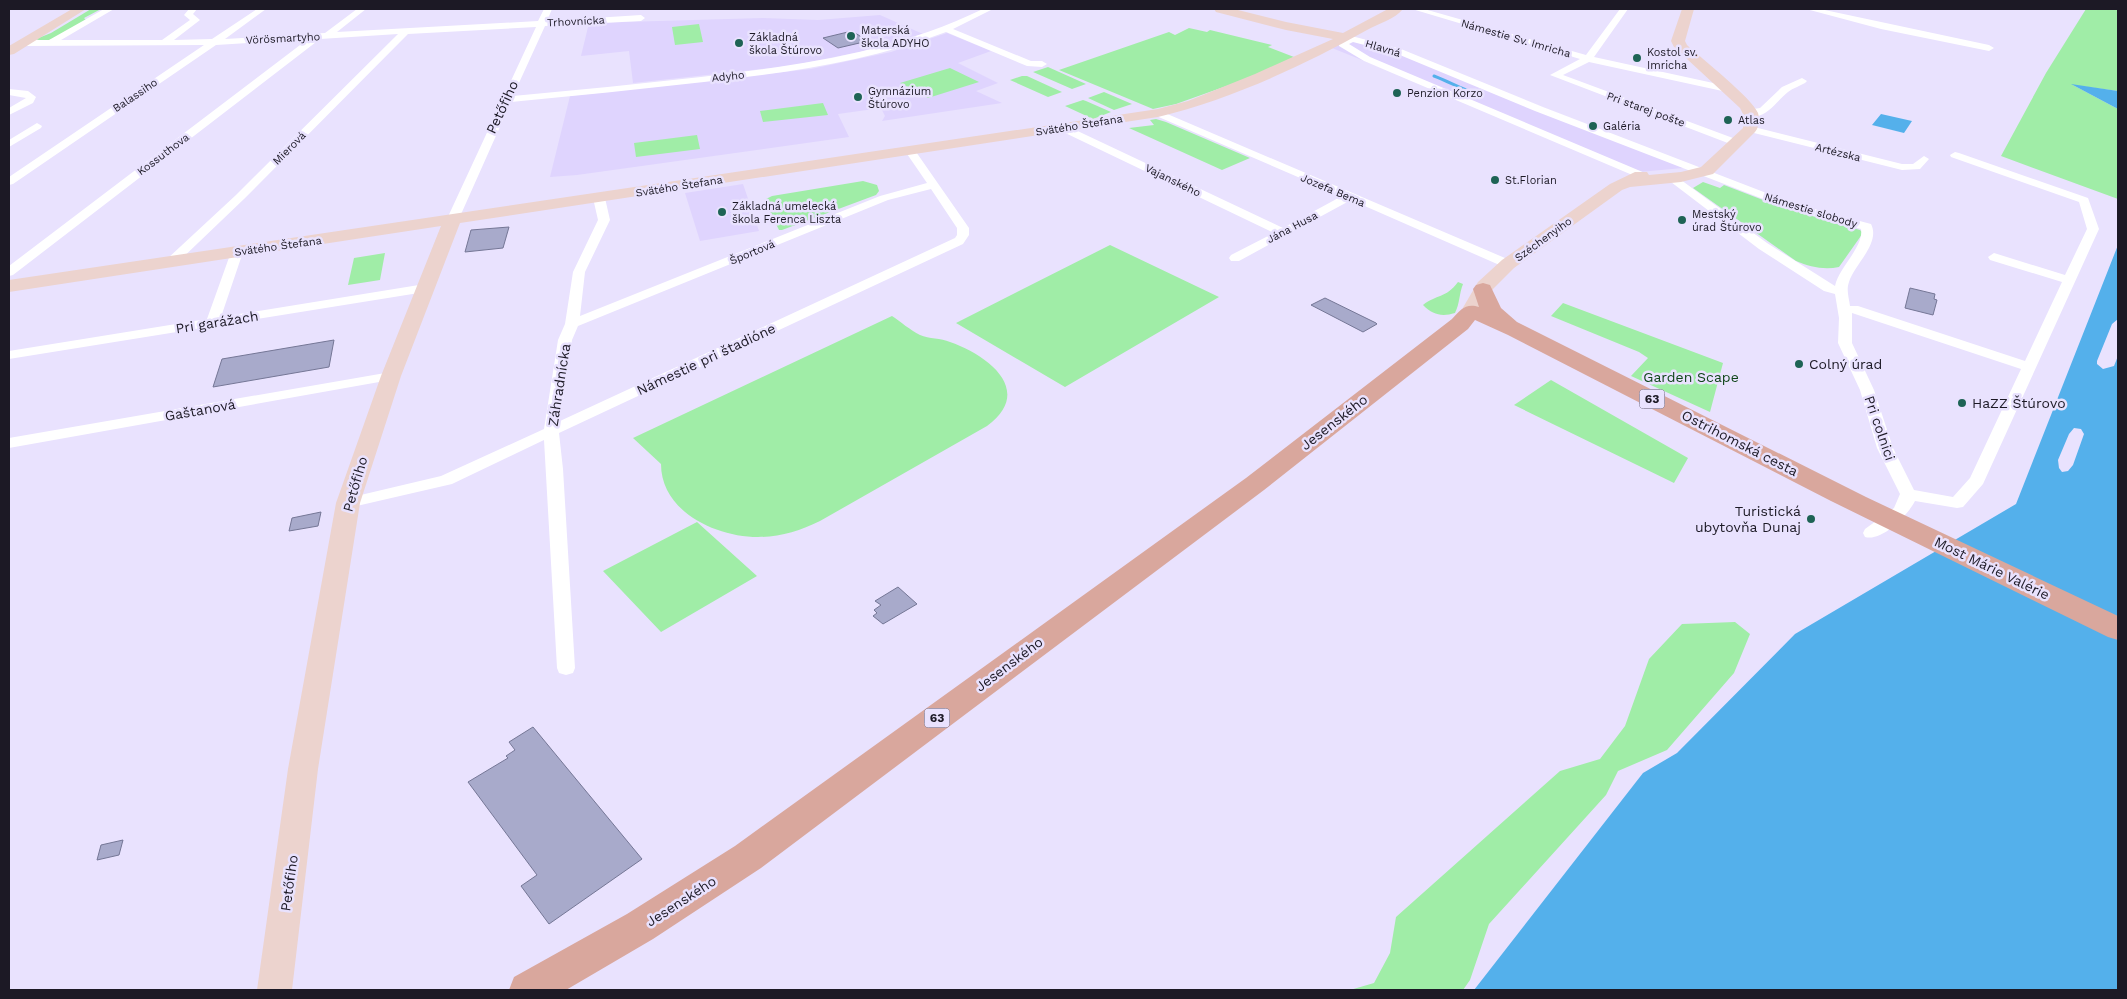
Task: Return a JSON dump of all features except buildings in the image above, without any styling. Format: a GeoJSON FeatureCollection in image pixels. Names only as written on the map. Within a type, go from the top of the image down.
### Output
{"type":"FeatureCollection","features":[{"type":"Feature","properties":{"kind":"main road"},"geometry":{"type":"LineString","coordinates":[[1483,289],[1491,311],[1512,332]]}},
{"type":"Feature","properties":{"kind":"main road"},"geometry":{"type":"LineString","coordinates":[[1470,320],[1479,328],[1512,332]]}},
{"type":"Feature","properties":{"kind":"main road","name":"63"},"geometry":{"type":"LineString","coordinates":[[1470,320],[1491,324],[1512,332],[1759,465],[1864,514]]}},
{"type":"Feature","properties":{"kind":"main road","name":"Jesenského"},"geometry":{"type":"LineString","coordinates":[[528,990],[614,944],[748,857],[1255,484],[1470,320]]}},
{"type":"Feature","properties":{"kind":"main road","name":"Most Márie Valérie"},"geometry":{"type":"LineString","coordinates":[[1864,514],[2118,629]]}},
{"type":"Feature","properties":{"kind":"street"},"geometry":{"type":"LineString","coordinates":[[9,51],[80,9]]}},
{"type":"Feature","properties":{"kind":"street"},"geometry":{"type":"LineString","coordinates":[[51,42],[110,9]]}},
{"type":"Feature","properties":{"kind":"street"},"geometry":{"type":"LineString","coordinates":[[164,42],[196,20],[187,13],[193,9]]}},
{"type":"Feature","properties":{"kind":"street","name":"Balassiho"},"geometry":{"type":"LineString","coordinates":[[9,182],[262,9]]}},
{"type":"Feature","properties":{"kind":"street","name":"Kossuthova"},"geometry":{"type":"LineString","coordinates":[[9,272],[322,36],[362,9]]}},
{"type":"Feature","properties":{"kind":"street","name":"Petőfiho"},"geometry":{"type":"LineString","coordinates":[[274,990],[303,770],[348,503],[391,376],[452,220],[548,9]]}},
{"type":"Feature","properties":{"kind":"street","name":"Adyho"},"geometry":{"type":"LineString","coordinates":[[506,100],[723,77],[827,63],[878,52],[946,29],[989,9]]}},
{"type":"Feature","properties":{"kind":"street","name":"Hlavná"},"geometry":{"type":"LineString","coordinates":[[1220,9],[1344,41],[1398,51],[1539,110],[1700,172]]}},
{"type":"Feature","properties":{"kind":"street","name":"Svätého Štefana"},"geometry":{"type":"LineString","coordinates":[[9,286],[1158,113],[1212,97],[1344,41],[1397,9]]}},
{"type":"Feature","properties":{"kind":"street","name":"Námestie Sv. Imricha"},"geometry":{"type":"LineString","coordinates":[[1416,9],[1588,59],[1727,89]]}},
{"type":"Feature","properties":{"kind":"street","name":"Námestie Sv. Imricha"},"geometry":{"type":"LineString","coordinates":[[1588,59],[1624,9]]}},
{"type":"Feature","properties":{"kind":"street"},"geometry":{"type":"LineString","coordinates":[[1635,178],[1681,177],[1707,171],[1750,129],[1751,112],[1681,47],[1678,41],[1688,9]]}},
{"type":"Feature","properties":{"kind":"street"},"geometry":{"type":"LineString","coordinates":[[1810,9],[1880,26],[1989,48]]}},
{"type":"Feature","properties":{"kind":"street","name":"Trhovnícka"},"geometry":{"type":"LineString","coordinates":[[541,23],[641,18]]}},
{"type":"Feature","properties":{"kind":"street","name":"Vörösmartyho"},"geometry":{"type":"LineString","coordinates":[[24,43],[213,42],[541,23]]}},
{"type":"Feature","properties":{"kind":"street"},"geometry":{"type":"LineString","coordinates":[[946,29],[1030,64],[1042,64]]}},
{"type":"Feature","properties":{"kind":"street","name":"Mierová"},"geometry":{"type":"LineString","coordinates":[[171,262],[240,197],[405,32]]}},
{"type":"Feature","properties":{"kind":"street","name":"Hlavná"},"geometry":{"type":"LineString","coordinates":[[1344,41],[1367,59],[1509,118],[1635,178]]}},
{"type":"Feature","properties":{"kind":"street"},"geometry":{"type":"LineString","coordinates":[[1555,75],[1588,59]]}},
{"type":"Feature","properties":{"kind":"street","name":"Pri starej pošte"},"geometry":{"type":"LineString","coordinates":[[1555,75],[1737,143]]}},
{"type":"Feature","properties":{"kind":"street"},"geometry":{"type":"LineString","coordinates":[[1751,112],[1763,111],[1786,89],[1802,81]]}},
{"type":"Feature","properties":{"kind":"street"},"geometry":{"type":"LineString","coordinates":[[9,92],[25,93],[31,97],[29,101],[9,112]]}},
{"type":"Feature","properties":{"kind":"street","name":"Jozefa Bema"},"geometry":{"type":"LineString","coordinates":[[1158,113],[1508,264]]}},
{"type":"Feature","properties":{"kind":"street"},"geometry":{"type":"LineString","coordinates":[[9,144],[37,126]]}},
{"type":"Feature","properties":{"kind":"street","name":"Vajanského"},"geometry":{"type":"LineString","coordinates":[[1063,128],[1282,232]]}},
{"type":"Feature","properties":{"kind":"street","name":"Artézska"},"geometry":{"type":"LineString","coordinates":[[1750,129],[1902,168],[1916,167],[1924,159]]}},
{"type":"Feature","properties":{"kind":"street","name":"Námestie pri štadióne"},"geometry":{"type":"LineString","coordinates":[[348,503],[446,480],[959,241],[963,235],[963,228],[910,151]]}},
{"type":"Feature","properties":{"kind":"street"},"geometry":{"type":"LineString","coordinates":[[1864,514],[1903,510],[1908,502],[1908,494],[1957,503],[1977,480],[2093,229],[2084,200],[1954,155]]}},
{"type":"Feature","properties":{"kind":"street","name":"Námestie slobody"},"geometry":{"type":"LineString","coordinates":[[1700,172],[1788,205],[1867,227],[1868,233],[1865,244],[1844,277],[1847,303]]}},
{"type":"Feature","properties":{"kind":"street","name":"Széchenyiho"},"geometry":{"type":"LineString","coordinates":[[1470,320],[1483,289],[1508,264],[1616,187],[1635,178]]}},
{"type":"Feature","properties":{"kind":"street"},"geometry":{"type":"LineString","coordinates":[[1673,180],[1763,246],[1829,288],[1847,303],[2029,367]]}},
{"type":"Feature","properties":{"kind":"street","name":"Športová"},"geometry":{"type":"LineString","coordinates":[[572,324],[884,198],[933,185]]}},
{"type":"Feature","properties":{"kind":"street","name":"Jána Husa"},"geometry":{"type":"LineString","coordinates":[[1235,258],[1349,197]]}},
{"type":"Feature","properties":{"kind":"street","name":"Záhradnícka"},"geometry":{"type":"LineString","coordinates":[[566,668],[555,469],[551,431],[560,385],[565,340],[572,324],[579,272],[604,220],[599,198]]}},
{"type":"Feature","properties":{"kind":"street"},"geometry":{"type":"LineString","coordinates":[[212,323],[237,252]]}},
{"type":"Feature","properties":{"kind":"street"},"geometry":{"type":"LineString","coordinates":[[1994,257],[2069,280]]}},
{"type":"Feature","properties":{"kind":"street","name":"Pri garážach"},"geometry":{"type":"LineString","coordinates":[[9,355],[425,288]]}},
{"type":"Feature","properties":{"kind":"street","name":"Pri colnici"},"geometry":{"type":"LineString","coordinates":[[1847,303],[1845,343],[1867,390],[1885,448],[1908,494]]}},
{"type":"Feature","properties":{"kind":"street","name":"Gaštanová"},"geometry":{"type":"LineString","coordinates":[[9,443],[391,376]]}},
{"type":"Feature","properties":{"kind":"shaded area","name":"Základná škola Štúrovo"},"geometry":{"type":"Polygon","coordinates":[[[880,15],[923,34],[864,51],[790,66],[633,83],[629,51],[581,56],[589,23],[763,18],[818,20],[880,15]]]}},
{"type":"Feature","properties":{"kind":"shaded area"},"geometry":{"type":"Polygon","coordinates":[[[947,33],[991,51],[958,63],[998,83],[976,91],[1002,103],[882,121],[885,116],[881,108],[838,114],[849,137],[577,175],[550,177],[570,96],[811,69],[891,52],[947,33]]]}},
{"type":"Feature","properties":{"kind":"shaded area"},"geometry":{"type":"Polygon","coordinates":[[[1352,37],[1507,93],[1694,167],[1639,172],[1332,48],[1352,37]]]}},
{"type":"Feature","properties":{"kind":"shaded area","name":"Základná umelecká škola Ferenca Liszta"},"geometry":{"type":"Polygon","coordinates":[[[743,184],[759,231],[700,241],[685,193],[743,184]]]}},
{"type":"Feature","properties":{"kind":"green space"},"geometry":{"type":"Polygon","coordinates":[[[91,9],[101,9],[55,38],[42,41],[36,39],[51,33],[91,9]]]}},
{"type":"Feature","properties":{"kind":"green space"},"geometry":{"type":"Polygon","coordinates":[[[2086,9],[2118,9],[2118,91],[2073,85],[2118,109],[2118,199],[2001,156],[2046,73],[2086,9]]]}},
{"type":"Feature","properties":{"kind":"green space"},"geometry":{"type":"Polygon","coordinates":[[[699,24],[703,42],[675,45],[672,27],[699,24]]]}},
{"type":"Feature","properties":{"kind":"green space"},"geometry":{"type":"Polygon","coordinates":[[[1189,28],[1207,32],[1210,30],[1272,45],[1268,47],[1294,57],[1249,78],[1176,104],[1153,109],[1059,70],[1169,32],[1175,35],[1189,28]]]}},
{"type":"Feature","properties":{"kind":"green space"},"geometry":{"type":"Polygon","coordinates":[[[1048,67],[1086,84],[1072,89],[1033,72],[1048,67]]]}},
{"type":"Feature","properties":{"kind":"green space"},"geometry":{"type":"Polygon","coordinates":[[[950,68],[979,82],[928,98],[900,83],[950,68]]]}},
{"type":"Feature","properties":{"kind":"green space"},"geometry":{"type":"Polygon","coordinates":[[[1027,76],[1062,92],[1048,97],[1010,80],[1027,76]]]}},
{"type":"Feature","properties":{"kind":"green space"},"geometry":{"type":"Polygon","coordinates":[[[1104,92],[1132,104],[1114,110],[1088,98],[1104,92]]]}},
{"type":"Feature","properties":{"kind":"green space"},"geometry":{"type":"Polygon","coordinates":[[[1083,100],[1111,112],[1093,119],[1065,106],[1083,100]]]}},
{"type":"Feature","properties":{"kind":"green space"},"geometry":{"type":"Polygon","coordinates":[[[823,103],[828,115],[763,122],[760,111],[823,103]]]}},
{"type":"Feature","properties":{"kind":"green space"},"geometry":{"type":"Polygon","coordinates":[[[1156,119],[1250,158],[1222,170],[1129,128],[1154,125],[1150,120],[1156,119]]]}},
{"type":"Feature","properties":{"kind":"green space"},"geometry":{"type":"Polygon","coordinates":[[[697,135],[700,149],[636,157],[634,143],[697,135]]]}},
{"type":"Feature","properties":{"kind":"green space"},"geometry":{"type":"Polygon","coordinates":[[[863,181],[877,185],[879,191],[876,195],[782,230],[779,230],[764,200],[772,196],[863,181]]]}},
{"type":"Feature","properties":{"kind":"green space"},"geometry":{"type":"Polygon","coordinates":[[[1703,182],[1720,188],[1724,185],[1781,207],[1860,230],[1863,233],[1839,267],[1822,268],[1807,265],[1796,261],[1693,188],[1703,182]]]}},
{"type":"Feature","properties":{"kind":"green space"},"geometry":{"type":"Polygon","coordinates":[[[1110,245],[1219,297],[1065,387],[956,323],[1110,245]]]}},
{"type":"Feature","properties":{"kind":"green space"},"geometry":{"type":"Polygon","coordinates":[[[385,253],[380,280],[348,285],[354,258],[385,253]]]}},
{"type":"Feature","properties":{"kind":"green space"},"geometry":{"type":"Polygon","coordinates":[[[1458,282],[1463,284],[1455,313],[1438,314],[1430,311],[1423,305],[1445,294],[1458,282]]]}},
{"type":"Feature","properties":{"kind":"green space","name":"Garden Scape"},"geometry":{"type":"Polygon","coordinates":[[[1563,303],[1723,363],[1710,412],[1631,376],[1648,358],[1639,352],[1551,316],[1563,303]]]}},
{"type":"Feature","properties":{"kind":"green space"},"geometry":{"type":"Polygon","coordinates":[[[892,316],[920,335],[946,341],[979,356],[1001,376],[1006,387],[1007,400],[1001,413],[987,426],[812,525],[782,535],[766,537],[741,536],[708,526],[680,508],[670,495],[663,481],[661,464],[633,438],[892,316]]]}},
{"type":"Feature","properties":{"kind":"green space"},"geometry":{"type":"Polygon","coordinates":[[[1551,380],[1688,458],[1674,483],[1514,405],[1551,380]]]}},
{"type":"Feature","properties":{"kind":"green space"},"geometry":{"type":"Polygon","coordinates":[[[697,522],[757,576],[661,632],[603,571],[697,522]]]}},
{"type":"Feature","properties":{"kind":"green space"},"geometry":{"type":"Polygon","coordinates":[[[1735,622],[1750,634],[1734,673],[1667,750],[1618,771],[1606,795],[1489,924],[1470,980],[1463,990],[1350,990],[1374,983],[1390,953],[1396,917],[1560,771],[1600,759],[1625,726],[1649,659],[1682,624],[1735,622]]]}},
{"type":"Feature","properties":{"kind":"water"},"geometry":{"type":"Polygon","coordinates":[[[2071,84],[2118,91],[2118,109],[2071,84]]]}},
{"type":"Feature","properties":{"kind":"water"},"geometry":{"type":"Polygon","coordinates":[[[1881,114],[1912,121],[1904,133],[1872,125],[1881,114]]]}},
{"type":"Feature","properties":{"kind":"water"},"geometry":{"type":"Polygon","coordinates":[[[2118,245],[2118,990],[1474,990],[1643,773],[1677,753],[1795,634],[2016,504],[2118,245]]]}},
{"type":"Feature","properties":{"kind":"pier"},"geometry":{"type":"Polygon","coordinates":[[[2118,319],[2118,356],[2114,366],[2103,369],[2097,364],[2097,361],[2112,324],[2118,319]]]}},
{"type":"Feature","properties":{"kind":"pier"},"geometry":{"type":"Polygon","coordinates":[[[2074,428],[2081,429],[2084,434],[2073,465],[2068,471],[2062,472],[2059,468],[2058,460],[2069,434],[2074,428]]]}},
{"type":"Feature","properties":{"kind":"waterway"},"geometry":{"type":"LineString","coordinates":[[1434,76],[1478,94]]}},
{"type":"Feature","properties":{"kind":"place","name":"Materská škola ADYHO"},"geometry":{"type":"Point","coordinates":[851,36]}},
{"type":"Feature","properties":{"kind":"place","name":"Základná škola Štúrovo"},"geometry":{"type":"Point","coordinates":[739,43]}},
{"type":"Feature","properties":{"kind":"place","name":"Kostol sv. Imricha"},"geometry":{"type":"Point","coordinates":[1637,58]}},
{"type":"Feature","properties":{"kind":"place","name":"Penzion Korzo"},"geometry":{"type":"Point","coordinates":[1397,93]}},
{"type":"Feature","properties":{"kind":"place","name":"Gymnázium Štúrovo"},"geometry":{"type":"Point","coordinates":[858,97]}},
{"type":"Feature","properties":{"kind":"place","name":"Atlas"},"geometry":{"type":"Point","coordinates":[1728,120]}},
{"type":"Feature","properties":{"kind":"place","name":"Galéria"},"geometry":{"type":"Point","coordinates":[1593,126]}},
{"type":"Feature","properties":{"kind":"place","name":"St.Florian"},"geometry":{"type":"Point","coordinates":[1495,180]}},
{"type":"Feature","properties":{"kind":"place","name":"Základná umelecká škola Ferenca Liszta"},"geometry":{"type":"Point","coordinates":[722,212]}},
{"type":"Feature","properties":{"kind":"place","name":"Mestský úrad Štúrovo"},"geometry":{"type":"Point","coordinates":[1682,220]}},
{"type":"Feature","properties":{"kind":"place","name":"Colný úrad"},"geometry":{"type":"Point","coordinates":[1799,364]}},
{"type":"Feature","properties":{"kind":"place","name":"HaZZ Štúrovo"},"geometry":{"type":"Point","coordinates":[1962,403]}},
{"type":"Feature","properties":{"kind":"place","name":"Turistická ubytovňa Dunaj"},"geometry":{"type":"Point","coordinates":[1811,519]}}]}
